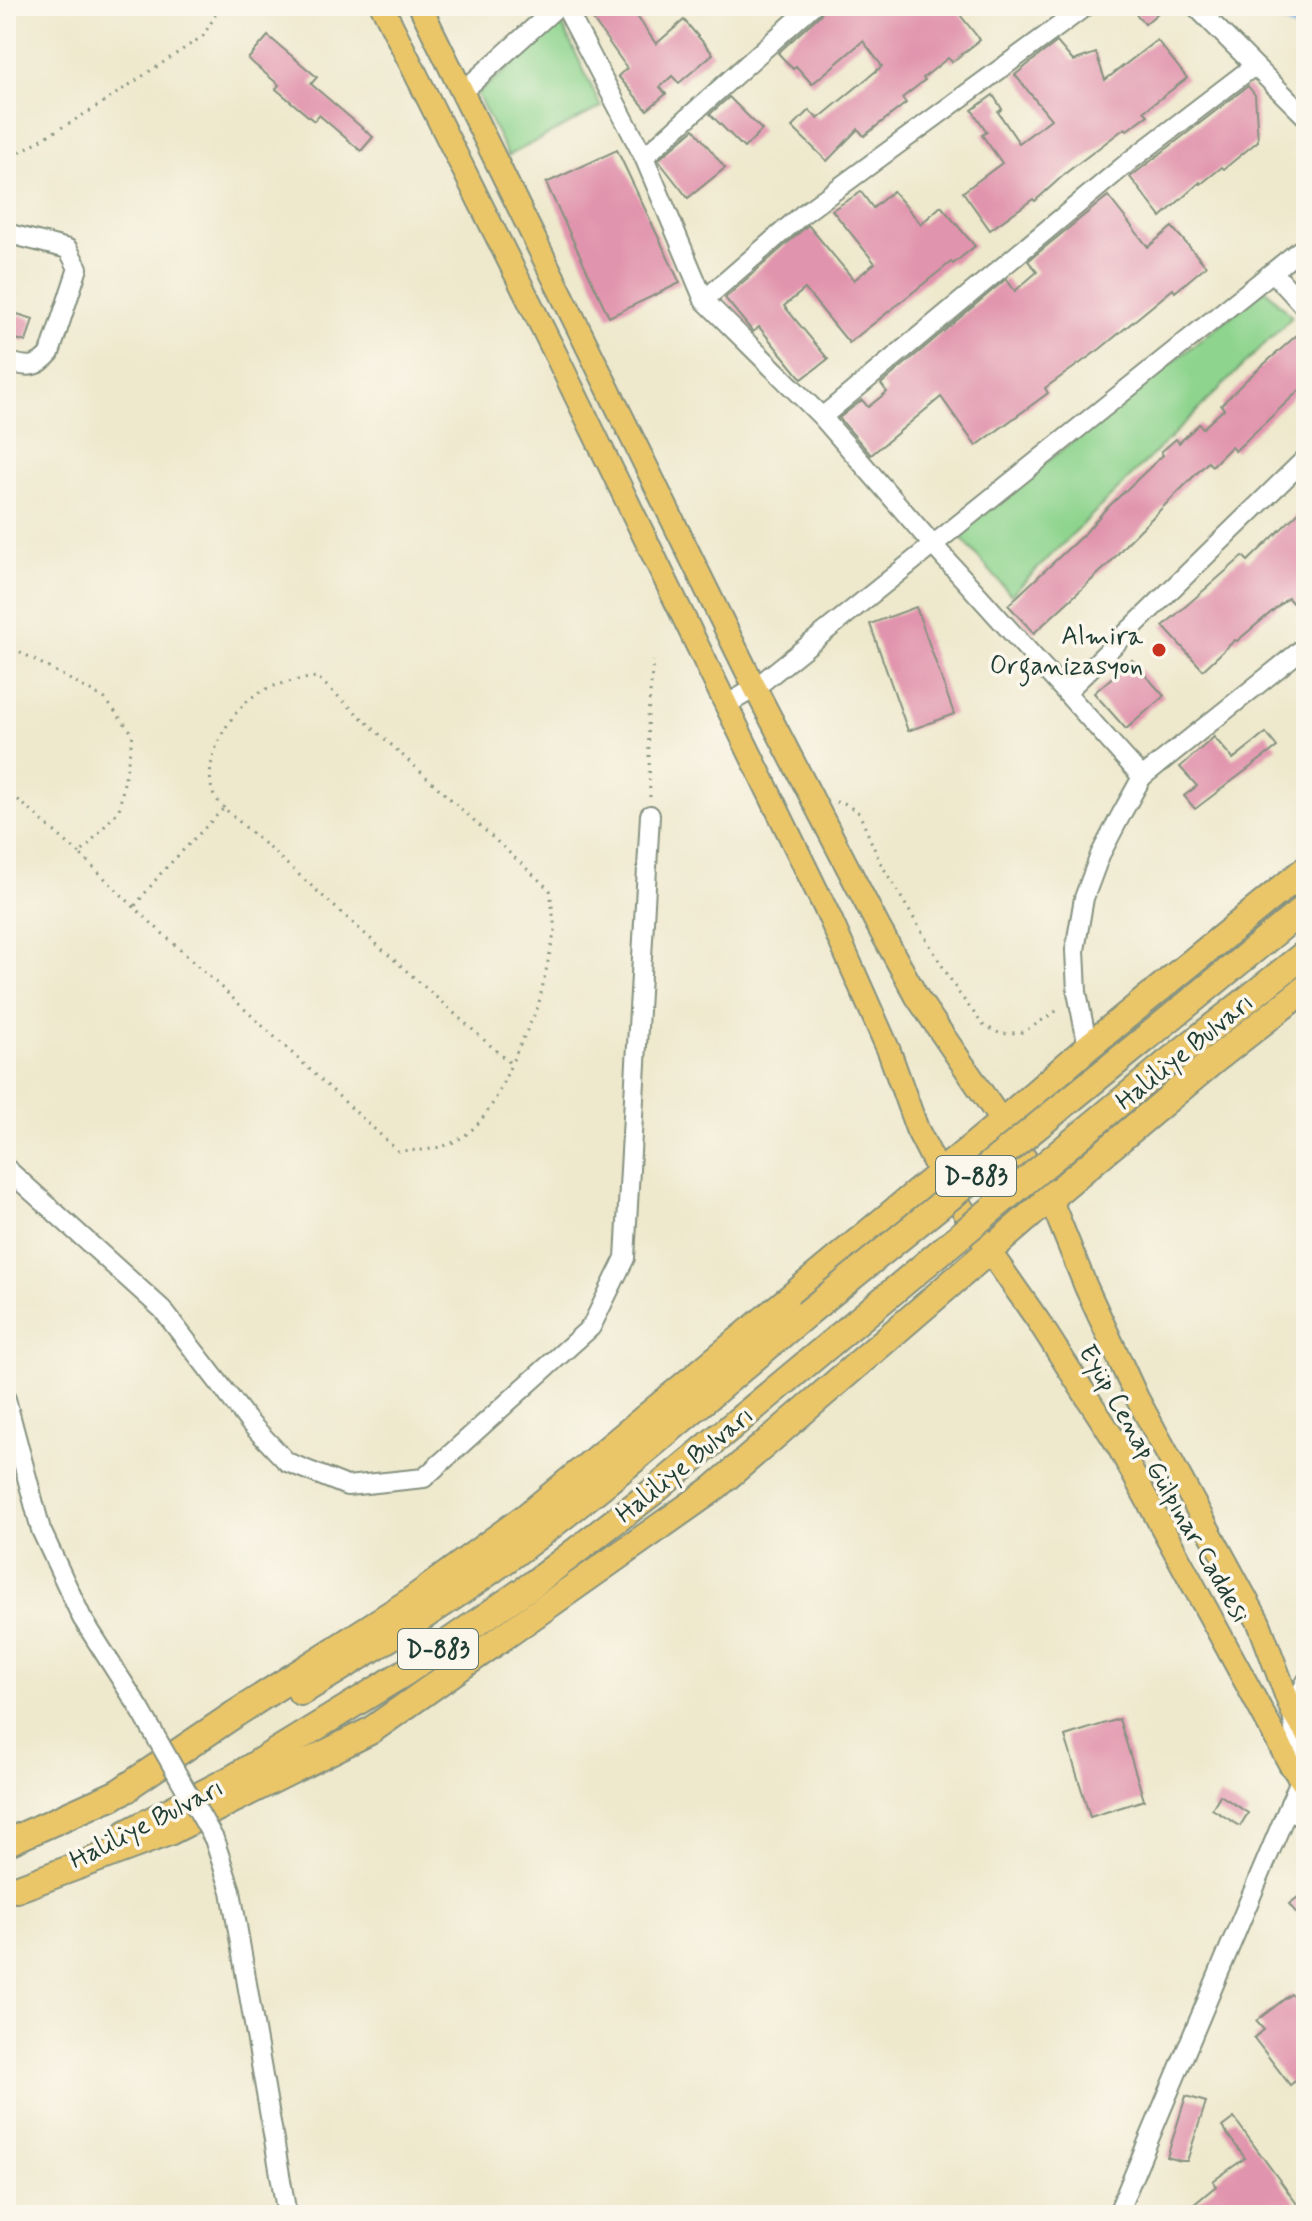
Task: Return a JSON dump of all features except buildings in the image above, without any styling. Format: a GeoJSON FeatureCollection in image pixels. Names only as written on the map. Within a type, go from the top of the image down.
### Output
{"type":"FeatureCollection","features":[{"type":"Feature","properties":{"kind":"highway"},"geometry":{"type":"LineString","coordinates":[[112,1797],[408,1603],[527,1516],[1306,869]]}},
{"type":"Feature","properties":{"kind":"highway","name":"Haliliye Bulvarı"},"geometry":{"type":"LineString","coordinates":[[6,1843],[112,1797],[222,1740],[374,1647],[513,1555],[633,1461],[806,1314],[1306,907]]}},
{"type":"Feature","properties":{"kind":"highway","name":"Haliliye Bulvarı"},"geometry":{"type":"LineString","coordinates":[[11,1892],[235,1777],[404,1673],[533,1584],[654,1491],[1166,1064],[1306,953]]}},
{"type":"Feature","properties":{"kind":"highway"},"geometry":{"type":"LineString","coordinates":[[11,1892],[169,1832],[370,1731],[713,1489],[1050,1198],[1212,1062],[1306,988]]}},
{"type":"Feature","properties":{"kind":"main road","name":"Eyüp Cenap Gülpınar Caddesi"},"geometry":{"type":"LineString","coordinates":[[382,6],[829,916],[889,1051],[917,1129],[939,1172],[1117,1444],[1303,1783]]}},
{"type":"Feature","properties":{"kind":"main road"},"geometry":{"type":"LineString","coordinates":[[420,6],[812,799],[917,997],[1050,1198],[1086,1287],[1137,1398],[1259,1623],[1292,1711],[1306,1732]]}},
{"type":"Feature","properties":{"kind":"street"},"geometry":{"type":"LineString","coordinates":[[462,92],[558,6]]}},
{"type":"Feature","properties":{"kind":"street"},"geometry":{"type":"LineString","coordinates":[[565,6],[644,157],[704,300],[822,417],[1142,777]]}},
{"type":"Feature","properties":{"kind":"street"},"geometry":{"type":"LineString","coordinates":[[644,157],[812,6]]}},
{"type":"Feature","properties":{"kind":"street"},"geometry":{"type":"LineString","coordinates":[[704,300],[803,214],[1086,6]]}},
{"type":"Feature","properties":{"kind":"street"},"geometry":{"type":"LineString","coordinates":[[1195,6],[1306,117]]}},
{"type":"Feature","properties":{"kind":"street"},"geometry":{"type":"LineString","coordinates":[[822,417],[1131,160],[1254,66]]}},
{"type":"Feature","properties":{"kind":"street"},"geometry":{"type":"LineString","coordinates":[[6,233],[68,249],[78,268],[50,353],[41,364],[27,367],[13,363]]}},
{"type":"Feature","properties":{"kind":"street"},"geometry":{"type":"LineString","coordinates":[[726,705],[755,688],[1306,245]]}},
{"type":"Feature","properties":{"kind":"street"},"geometry":{"type":"LineString","coordinates":[[1273,272],[1306,309]]}},
{"type":"Feature","properties":{"kind":"street"},"geometry":{"type":"LineString","coordinates":[[1066,692],[1306,458]]}},
{"type":"Feature","properties":{"kind":"street"},"geometry":{"type":"LineString","coordinates":[[1088,1047],[1077,992],[1075,950],[1084,898],[1100,855],[1142,777],[1306,646]]}},
{"type":"Feature","properties":{"kind":"street"},"geometry":{"type":"LineString","coordinates":[[6,1168],[162,1309],[249,1422],[287,1462],[347,1486],[424,1478],[591,1327],[625,1258],[650,815]]}},
{"type":"Feature","properties":{"kind":"street"},"geometry":{"type":"LineString","coordinates":[[6,1399],[41,1530],[82,1618],[140,1709],[214,1839],[231,1891],[287,2215]]}},
{"type":"Feature","properties":{"kind":"street"},"geometry":{"type":"LineString","coordinates":[[1117,2215],[1290,1803],[1303,1783],[1292,1711],[1306,1682]]}},
{"type":"Feature","properties":{"kind":"street"},"geometry":{"type":"LineString","coordinates":[[1290,1803],[1306,1824]]}},
{"type":"Feature","properties":{"kind":"path"},"geometry":{"type":"LineString","coordinates":[[6,160],[90,111],[203,36],[221,6]]}},
{"type":"Feature","properties":{"kind":"path"},"geometry":{"type":"LineString","coordinates":[[6,644],[21,649],[105,699],[133,734],[119,810],[80,854]]}},
{"type":"Feature","properties":{"kind":"path"},"geometry":{"type":"LineString","coordinates":[[650,815],[648,715],[653,661]]}},
{"type":"Feature","properties":{"kind":"path"},"geometry":{"type":"LineString","coordinates":[[6,789],[80,854],[398,1151],[437,1148],[469,1134],[498,1097],[538,1007],[555,930],[550,890],[317,677],[283,682],[252,697],[225,726],[211,764],[213,794],[224,808],[511,1064]]}},
{"type":"Feature","properties":{"kind":"path"},"geometry":{"type":"LineString","coordinates":[[812,799],[844,803],[859,813],[888,875],[958,992],[983,1025],[1001,1034],[1024,1032],[1058,1010],[1077,992]]}},
{"type":"Feature","properties":{"kind":"path"},"geometry":{"type":"LineString","coordinates":[[134,907],[162,872],[224,808]]}},
{"type":"Feature","properties":{"kind":"green space"},"geometry":{"type":"Polygon","coordinates":[[[562,24],[601,107],[508,156],[477,94],[562,24]]]}},
{"type":"Feature","properties":{"kind":"green space"},"geometry":{"type":"Polygon","coordinates":[[[1265,289],[1292,317],[1011,595],[957,533],[1265,289]]]}},
{"type":"Feature","properties":{"kind":"waterway"},"geometry":{"type":"LineString","coordinates":[[1263,6],[1306,32]]}},
{"type":"Feature","properties":{"kind":"place","name":"Almira Organizasyon"},"geometry":{"type":"Point","coordinates":[1159,650]}}]}
